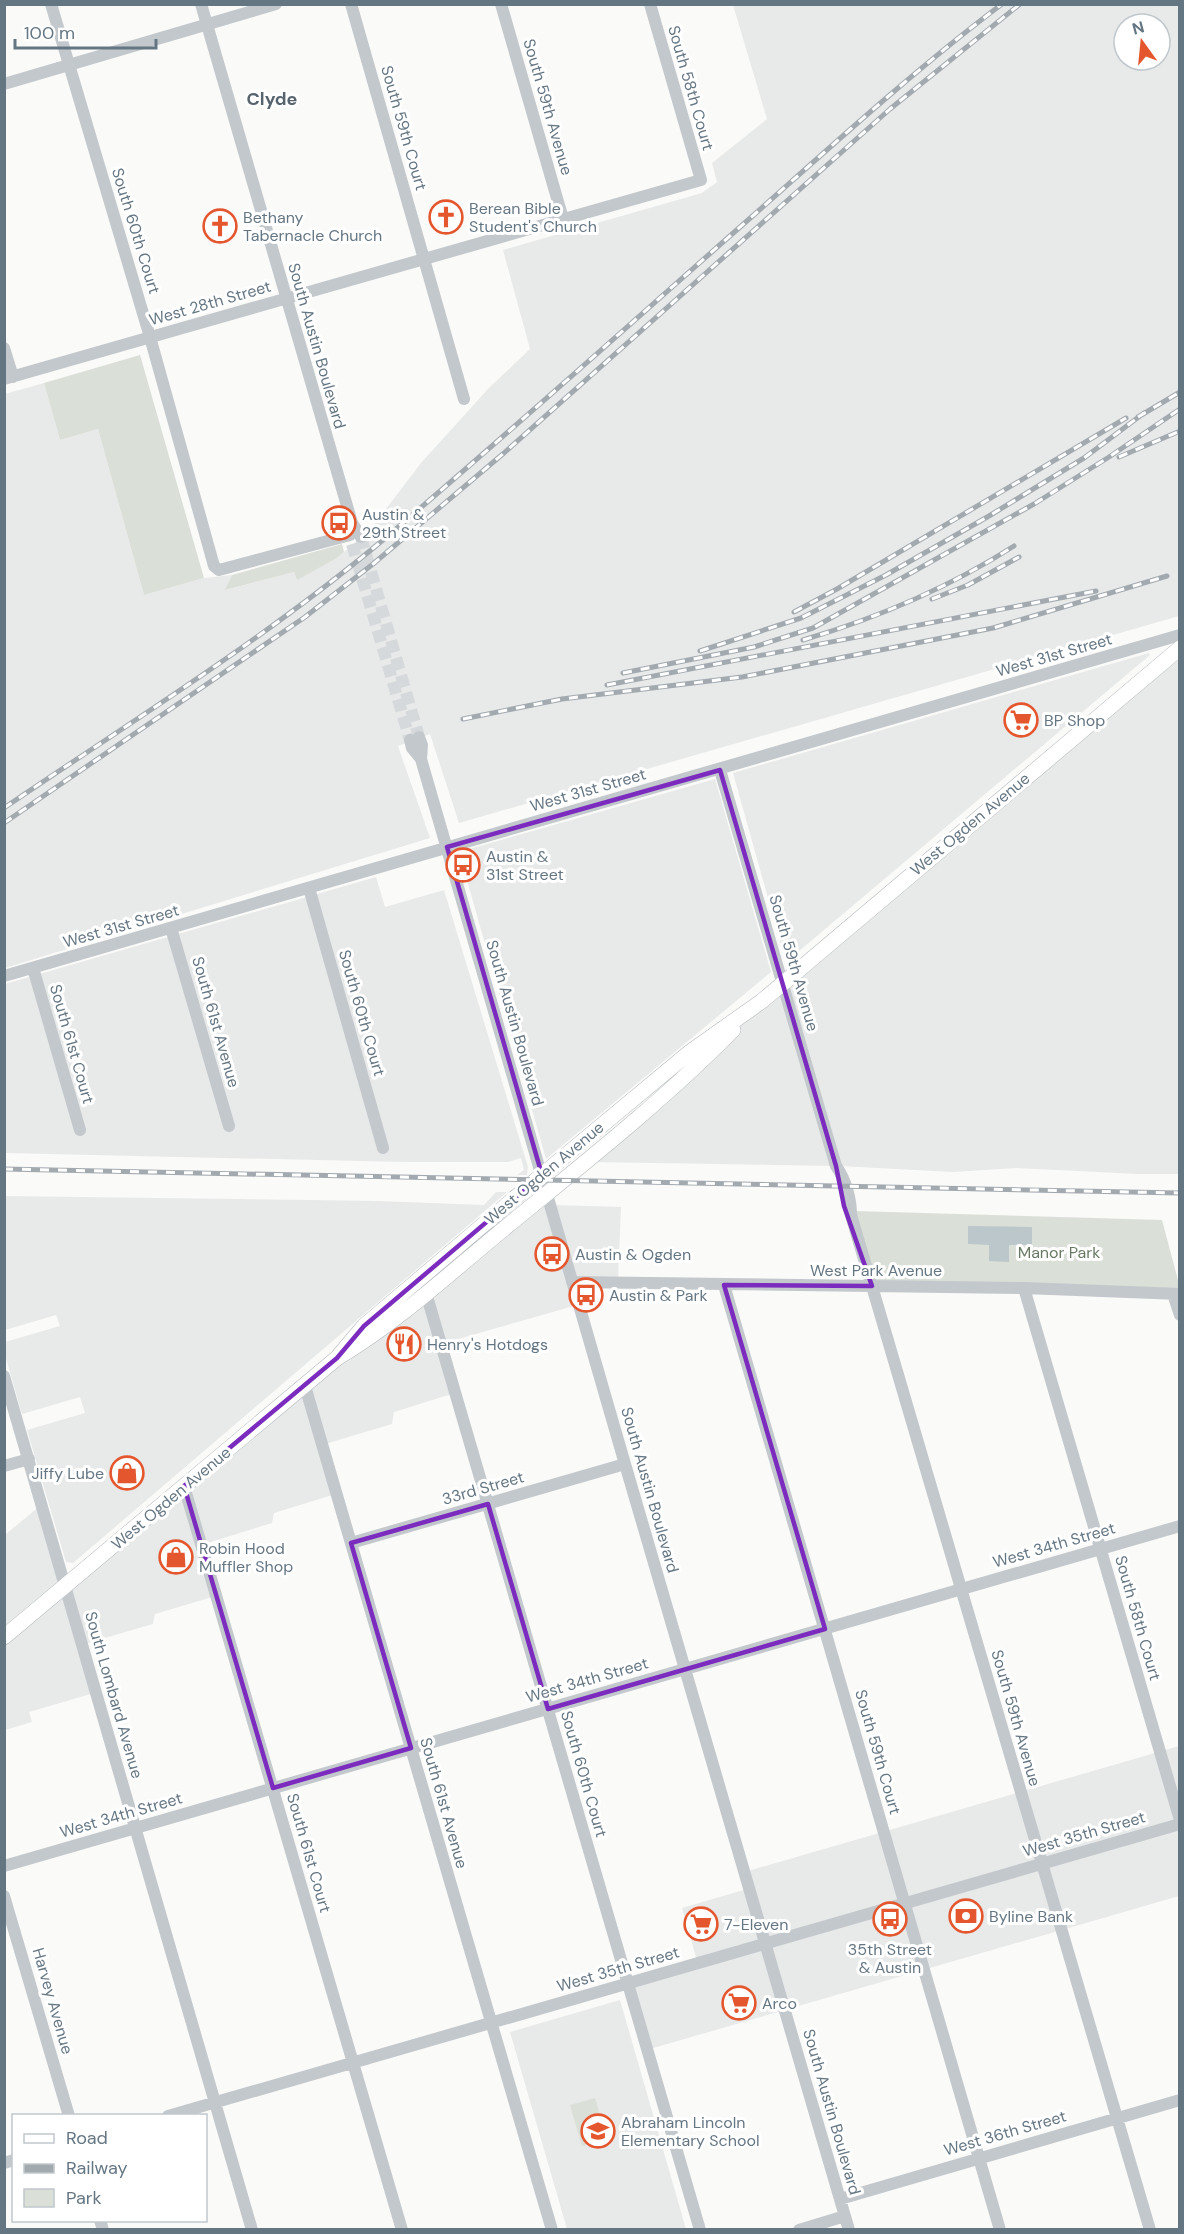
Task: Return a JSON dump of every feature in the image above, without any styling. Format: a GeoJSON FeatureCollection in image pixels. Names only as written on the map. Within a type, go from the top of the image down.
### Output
{"type":"FeatureCollection","features":[{"type":"Feature","properties":{"kind":"main road","name":"West Ogden Avenue"},"geometry":{"type":"LineString","coordinates":[[4,1637],[305,1386],[337,1358],[364,1326],[542,1174],[690,1053],[783,983],[1179,648]]}},
{"type":"Feature","properties":{"kind":"main road","name":"West Ogden Avenue"},"geometry":{"type":"LineString","coordinates":[[337,1358],[370,1339],[547,1193],[703,1061],[762,1000]]}},
{"type":"Feature","properties":{"kind":"street","name":"South 60th Court"},"geometry":{"type":"LineString","coordinates":[[51,4],[150,337],[214,566],[219,570]]}},
{"type":"Feature","properties":{"kind":"street","name":"South Austin Boulevard"},"geometry":{"type":"LineString","coordinates":[[201,4],[354,535],[219,570]]}},
{"type":"Feature","properties":{"kind":"street"},"geometry":{"type":"LineString","coordinates":[[4,84],[276,4]]}},
{"type":"Feature","properties":{"kind":"street","name":"South 59th Court"},"geometry":{"type":"LineString","coordinates":[[351,4],[464,399]]}},
{"type":"Feature","properties":{"kind":"street","name":"South 59th Avenue"},"geometry":{"type":"LineString","coordinates":[[501,4],[563,219]]}},
{"type":"Feature","properties":{"kind":"street","name":"South 58th Court"},"geometry":{"type":"LineString","coordinates":[[650,4],[701,180]]}},
{"type":"Feature","properties":{"kind":"street","name":"West 28th Street"},"geometry":{"type":"LineString","coordinates":[[9,378],[701,180]]}},
{"type":"Feature","properties":{"kind":"street"},"geometry":{"type":"LineString","coordinates":[[4,348],[9,378]]}},
{"type":"Feature","properties":{"kind":"street","name":"West 31st Street"},"geometry":{"type":"LineString","coordinates":[[4,976],[1179,635]]}},
{"type":"Feature","properties":{"kind":"street","name":"South Austin Boulevard"},"geometry":{"type":"LineString","coordinates":[[415,739],[422,745],[421,759],[849,2229]]}},
{"type":"Feature","properties":{"kind":"street","name":"South 59th Avenue"},"geometry":{"type":"LineString","coordinates":[[720,770],[836,1166],[835,1176],[844,1206],[851,1215],[1150,2229]]}},
{"type":"Feature","properties":{"kind":"street","name":"South 60th Court"},"geometry":{"type":"LineString","coordinates":[[309,888],[383,1148]]}},
{"type":"Feature","properties":{"kind":"street","name":"South 61st Avenue"},"geometry":{"type":"LineString","coordinates":[[171,928],[229,1126]]}},
{"type":"Feature","properties":{"kind":"street","name":"South 61st Court"},"geometry":{"type":"LineString","coordinates":[[33,968],[80,1130]]}},
{"type":"Feature","properties":{"kind":"street","name":"West Park Avenue"},"geometry":{"type":"LineString","coordinates":[[572,1282],[1024,1288],[1176,1294]]}},
{"type":"Feature","properties":{"kind":"street","name":"South 59th Court"},"geometry":{"type":"LineString","coordinates":[[724,1285],[1000,2229]]}},
{"type":"Feature","properties":{"kind":"street","name":"South 58th Court"},"geometry":{"type":"LineString","coordinates":[[1024,1288],[1179,1822]]}},
{"type":"Feature","properties":{"kind":"street","name":"South 60th Court"},"geometry":{"type":"LineString","coordinates":[[426,1293],[700,2229]]}},
{"type":"Feature","properties":{"kind":"street"},"geometry":{"type":"LineString","coordinates":[[1176,1294],[1179,1315]]}},
{"type":"Feature","properties":{"kind":"street","name":"South Lombard Avenue"},"geometry":{"type":"LineString","coordinates":[[4,1376],[252,2229]]}},
{"type":"Feature","properties":{"kind":"street","name":"South 61st Avenue"},"geometry":{"type":"LineString","coordinates":[[305,1386],[552,2229]]}},
{"type":"Feature","properties":{"kind":"street"},"geometry":{"type":"LineString","coordinates":[[4,1466],[29,1459]]}},
{"type":"Feature","properties":{"kind":"street","name":"33rd Street"},"geometry":{"type":"LineString","coordinates":[[351,1543],[625,1464]]}},
{"type":"Feature","properties":{"kind":"street","name":"South 61st Court"},"geometry":{"type":"LineString","coordinates":[[184,1486],[402,2229]]}},
{"type":"Feature","properties":{"kind":"street","name":"West 34th Street"},"geometry":{"type":"LineString","coordinates":[[4,1866],[1179,1526]]}},
{"type":"Feature","properties":{"kind":"street","name":"West 35th Street"},"geometry":{"type":"LineString","coordinates":[[172,2114],[1179,1822]]}},
{"type":"Feature","properties":{"kind":"street","name":"Harvey Avenue"},"geometry":{"type":"LineString","coordinates":[[4,1896],[69,2114]]}},
{"type":"Feature","properties":{"kind":"street","name":"West 36th Street"},"geometry":{"type":"LineString","coordinates":[[840,2199],[1179,2100]]}},
{"type":"Feature","properties":{"kind":"street"},"geometry":{"type":"LineString","coordinates":[[799,2229],[845,2216]]}},
{"type":"Feature","properties":{"kind":"highlighted area"},"geometry":{"type":"Polygon","coordinates":[[[720,770],[836,1166],[844,1206],[872,1286],[724,1285],[825,1629],[548,1709],[488,1504],[351,1543],[411,1748],[273,1788],[184,1486],[337,1358],[364,1326],[542,1175],[447,847],[720,770]]]}},
{"type":"Feature","properties":{"kind":"shaded area"},"geometry":{"type":"Polygon","coordinates":[[[733,5],[1179,5],[1179,616],[459,823],[430,734],[398,746],[430,838],[5,968],[5,394],[44,383],[60,440],[98,429],[144,595],[204,578],[232,575],[226,590],[294,572],[297,579],[337,558],[370,530],[421,463],[488,389],[530,349],[503,250],[702,193],[717,182],[712,163],[767,119],[733,5]]]}},
{"type":"Feature","properties":{"kind":"shaded area"},"geometry":{"type":"Polygon","coordinates":[[[1179,651],[1179,1174],[1016,1168],[953,1172],[839,1166],[786,984],[1179,651]]]}},
{"type":"Feature","properties":{"kind":"shaded area"},"geometry":{"type":"Polygon","coordinates":[[[1149,653],[1150,655],[792,957],[786,955],[782,948],[733,773],[1149,653]]]}},
{"type":"Feature","properties":{"kind":"shaded area"},"geometry":{"type":"Polygon","coordinates":[[[715,779],[771,972],[546,1159],[459,852],[715,779]]]}},
{"type":"Feature","properties":{"kind":"shaded area"},"geometry":{"type":"Polygon","coordinates":[[[376,877],[385,907],[444,890],[528,1167],[527,1175],[517,1175],[524,1170],[521,1158],[508,1162],[404,1162],[5,1153],[5,984],[376,877]]]}},
{"type":"Feature","properties":{"kind":"shaded area"},"geometry":{"type":"Polygon","coordinates":[[[780,985],[833,1166],[588,1162],[780,985]]]}},
{"type":"Feature","properties":{"kind":"shaded area"},"geometry":{"type":"Polygon","coordinates":[[[496,1192],[507,1192],[73,1563],[66,1562],[27,1430],[85,1413],[80,1397],[22,1414],[5,1355],[5,1342],[60,1326],[56,1315],[5,1330],[5,1196],[378,1201],[484,1205],[496,1192]]]}},
{"type":"Feature","properties":{"kind":"shaded area"},"geometry":{"type":"Polygon","coordinates":[[[545,1197],[577,1305],[444,1343],[458,1392],[394,1412],[392,1424],[325,1444],[339,1493],[274,1513],[272,1523],[204,1544],[219,1595],[155,1614],[153,1624],[84,1644],[69,1587],[309,1385],[545,1197]]]}},
{"type":"Feature","properties":{"kind":"shaded area"},"geometry":{"type":"Polygon","coordinates":[[[553,1205],[621,1207],[618,1280],[574,1279],[553,1205]]]}},
{"type":"Feature","properties":{"kind":"shaded area"},"geometry":{"type":"Polygon","coordinates":[[[968,1226],[1032,1227],[1032,1245],[1009,1245],[1009,1262],[989,1261],[989,1245],[968,1244],[968,1226]]]}},
{"type":"Feature","properties":{"kind":"shaded area"},"geometry":{"type":"Polygon","coordinates":[[[41,1505],[94,1693],[29,1712],[32,1722],[5,1730],[5,1535],[41,1505]]]}},
{"type":"Feature","properties":{"kind":"shaded area"},"geometry":{"type":"Polygon","coordinates":[[[1179,1746],[1179,1896],[650,2049],[630,1980],[697,1961],[682,1908],[747,1889],[748,1871],[1179,1746]]]}},
{"type":"Feature","properties":{"kind":"shaded area","name":"Abraham Lincoln Elementary School"},"geometry":{"type":"Polygon","coordinates":[[[620,2000],[686,2229],[567,2229],[510,2032],[620,2000]]]}},
{"type":"Feature","properties":{"kind":"green space"},"geometry":{"type":"Polygon","coordinates":[[[140,355],[204,578],[144,595],[98,429],[60,440],[44,383],[140,355]]]}},
{"type":"Feature","properties":{"kind":"green space"},"geometry":{"type":"Polygon","coordinates":[[[342,544],[344,552],[337,558],[297,580],[294,572],[225,590],[232,575],[342,544]]]}},
{"type":"Feature","properties":{"kind":"green space","name":"Manor Park"},"geometry":{"type":"Polygon","coordinates":[[[854,1211],[1162,1220],[1179,1291],[875,1282],[854,1211]]]}},
{"type":"Feature","properties":{"kind":"green space"},"geometry":{"type":"Polygon","coordinates":[[[595,2098],[607,2139],[582,2146],[570,2105],[595,2098]]]}},
{"type":"Feature","properties":{"kind":"tunnel"},"geometry":{"type":"LineString","coordinates":[[361,537],[419,737]]}},
{"type":"Feature","properties":{"kind":"tunnel"},"geometry":{"type":"LineString","coordinates":[[352,544],[410,740]]}},
{"type":"Feature","properties":{"kind":"railway"},"geometry":{"type":"LineString","coordinates":[[4,808],[245,645],[383,540],[877,106],[1002,4]]}},
{"type":"Feature","properties":{"kind":"railway"},"geometry":{"type":"LineString","coordinates":[[4,823],[305,617],[373,564],[504,453],[890,109],[1020,4]]}},
{"type":"Feature","properties":{"kind":"railway"},"geometry":{"type":"LineString","coordinates":[[1138,417],[1180,392]]}},
{"type":"Feature","properties":{"kind":"railway"},"geometry":{"type":"LineString","coordinates":[[623,673],[754,647],[813,628],[1034,504],[1180,409]]}},
{"type":"Feature","properties":{"kind":"railway"},"geometry":{"type":"LineString","coordinates":[[700,651],[801,618],[886,575],[1084,458],[1144,413]]}},
{"type":"Feature","properties":{"kind":"railway"},"geometry":{"type":"LineString","coordinates":[[794,612],[837,589],[1126,418]]}},
{"type":"Feature","properties":{"kind":"railway"},"geometry":{"type":"LineString","coordinates":[[1119,457],[1180,431]]}},
{"type":"Feature","properties":{"kind":"railway"},"geometry":{"type":"LineString","coordinates":[[803,640],[858,622],[939,588],[1014,546]]}},
{"type":"Feature","properties":{"kind":"railway"},"geometry":{"type":"LineString","coordinates":[[932,599],[968,585],[1019,557]]}},
{"type":"Feature","properties":{"kind":"railway"},"geometry":{"type":"LineString","coordinates":[[463,719],[562,699],[742,677],[993,628],[1167,576]]}},
{"type":"Feature","properties":{"kind":"railway"},"geometry":{"type":"LineString","coordinates":[[607,685],[1096,591]]}},
{"type":"Feature","properties":{"kind":"railway"},"geometry":{"type":"LineString","coordinates":[[4,1169],[1180,1193]]}},
{"type":"Feature","properties":{"kind":"place","name":"Berean Bible Student's Church"},"geometry":{"type":"Point","coordinates":[446,217]}},
{"type":"Feature","properties":{"kind":"place","name":"Bethany Tabernacle Church"},"geometry":{"type":"Point","coordinates":[220,226]}},
{"type":"Feature","properties":{"kind":"place","name":"Austin & 29th Street"},"geometry":{"type":"Point","coordinates":[339,523]}},
{"type":"Feature","properties":{"kind":"place","name":"BP Shop"},"geometry":{"type":"Point","coordinates":[1021,720]}},
{"type":"Feature","properties":{"kind":"place","name":"Austin & 31st Street"},"geometry":{"type":"Point","coordinates":[463,865]}},
{"type":"Feature","properties":{"kind":"place","name":"Austin & Ogden"},"geometry":{"type":"Point","coordinates":[552,1254]}},
{"type":"Feature","properties":{"kind":"place","name":"Austin & Park"},"geometry":{"type":"Point","coordinates":[586,1295]}},
{"type":"Feature","properties":{"kind":"place","name":"Henry's Hotdogs"},"geometry":{"type":"Point","coordinates":[404,1344]}},
{"type":"Feature","properties":{"kind":"place","name":"Jiffy Lube"},"geometry":{"type":"Point","coordinates":[127,1473]}},
{"type":"Feature","properties":{"kind":"place","name":"Robin Hood Muffler Shop"},"geometry":{"type":"Point","coordinates":[176,1557]}},
{"type":"Feature","properties":{"kind":"place","name":"Byline Bank"},"geometry":{"type":"Point","coordinates":[966,1916]}},
{"type":"Feature","properties":{"kind":"place","name":"35th Street & Austin"},"geometry":{"type":"Point","coordinates":[890,1919]}},
{"type":"Feature","properties":{"kind":"place","name":"7-Eleven"},"geometry":{"type":"Point","coordinates":[701,1924]}},
{"type":"Feature","properties":{"kind":"place","name":"Arco"},"geometry":{"type":"Point","coordinates":[739,2003]}},
{"type":"Feature","properties":{"kind":"place","name":"Abraham Lincoln Elementary School"},"geometry":{"type":"Point","coordinates":[598,2131]}},
{"type":"Feature","properties":{"kind":"district","name":"Clyde"},"geometry":{"type":"Point","coordinates":[272,99]}}]}
